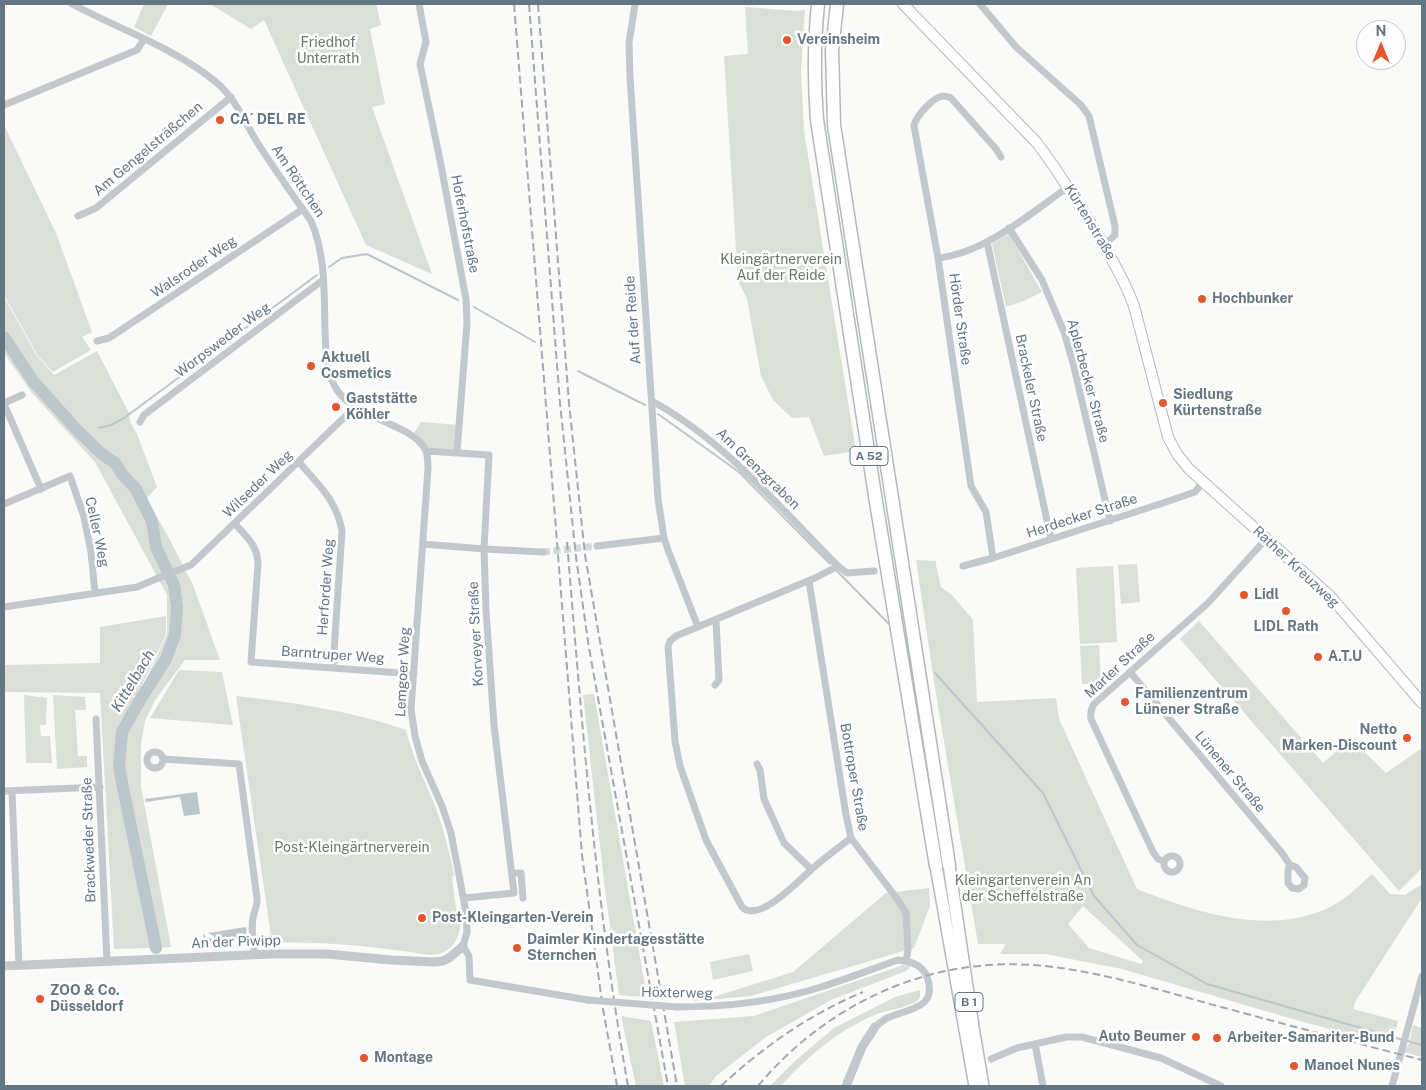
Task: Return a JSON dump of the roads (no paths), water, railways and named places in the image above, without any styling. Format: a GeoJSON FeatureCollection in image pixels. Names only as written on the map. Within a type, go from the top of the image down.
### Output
{"type":"FeatureCollection","features":[{"type":"Feature","properties":{"kind":"highway","name":"A 52"},"geometry":{"type":"LineString","coordinates":[[818,4],[814,81],[817,120],[876,502],[936,866]]}},
{"type":"Feature","properties":{"kind":"highway","name":"A 52"},"geometry":{"type":"LineString","coordinates":[[837,4],[832,51],[832,86],[838,150],[949,865]]}},
{"type":"Feature","properties":{"kind":"main road","name":"Kürtenstraße"},"geometry":{"type":"LineString","coordinates":[[903,4],[1037,143],[1068,187],[1120,273],[1134,306],[1168,437],[1177,454],[1203,482]]}},
{"type":"Feature","properties":{"kind":"main road","name":"Rather Kreuzweg"},"geometry":{"type":"LineString","coordinates":[[1203,482],[1330,596],[1422,703]]}},
{"type":"Feature","properties":{"kind":"main road","name":"B 1"},"geometry":{"type":"LineString","coordinates":[[949,865],[973,1027],[984,1086]]}},
{"type":"Feature","properties":{"kind":"main road","name":"B 1"},"geometry":{"type":"LineString","coordinates":[[936,866],[975,1086]]}},
{"type":"Feature","properties":{"kind":"street","name":"Am Röttchen"},"geometry":{"type":"LineString","coordinates":[[72,4],[144,39],[208,76],[231,97],[317,234],[323,280],[326,352],[329,375],[338,392],[355,407],[412,436],[426,450]]}},
{"type":"Feature","properties":{"kind":"street","name":"Hoferhofstraße"},"geometry":{"type":"LineString","coordinates":[[419,4],[426,42],[420,64],[466,299],[467,323],[457,452]]}},
{"type":"Feature","properties":{"kind":"street","name":"Auf der Reide"},"geometry":{"type":"LineString","coordinates":[[635,4],[629,42],[630,77],[658,499],[664,538],[698,627]]}},
{"type":"Feature","properties":{"kind":"street"},"geometry":{"type":"LineString","coordinates":[[980,4],[1016,48],[1081,105],[1089,116],[1115,226],[1115,235],[1104,245]]}},
{"type":"Feature","properties":{"kind":"street"},"geometry":{"type":"LineString","coordinates":[[4,105],[137,50],[144,39]]}},
{"type":"Feature","properties":{"kind":"street","name":"Hörder Straße"},"geometry":{"type":"LineString","coordinates":[[993,558],[986,512],[971,486],[938,258],[914,126],[915,121],[919,114],[937,98],[944,95],[951,98],[1001,157]]}},
{"type":"Feature","properties":{"kind":"street","name":"Am Gengelsträßchen"},"geometry":{"type":"LineString","coordinates":[[78,216],[96,208],[231,97]]}},
{"type":"Feature","properties":{"kind":"street"},"geometry":{"type":"LineString","coordinates":[[938,258],[963,252],[987,242],[1068,187]]}},
{"type":"Feature","properties":{"kind":"street","name":"Walsroder Weg"},"geometry":{"type":"LineString","coordinates":[[97,341],[109,338],[303,209]]}},
{"type":"Feature","properties":{"kind":"street","name":"Aplerbecker Straße"},"geometry":{"type":"LineString","coordinates":[[1009,228],[1042,280],[1064,332],[1110,521]]}},
{"type":"Feature","properties":{"kind":"street","name":"Brackeler Straße"},"geometry":{"type":"LineString","coordinates":[[987,242],[1051,539]]}},
{"type":"Feature","properties":{"kind":"street","name":"Worpsweder Weg"},"geometry":{"type":"LineString","coordinates":[[140,422],[144,415],[323,280]]}},
{"type":"Feature","properties":{"kind":"street"},"geometry":{"type":"LineString","coordinates":[[4,504],[41,489],[4,404],[22,395]]}},
{"type":"Feature","properties":{"kind":"street","name":"Am Grenzgraben"},"geometry":{"type":"LineString","coordinates":[[652,401],[710,440],[743,470],[838,566]]}},
{"type":"Feature","properties":{"kind":"street","name":"Wilseder Weg"},"geometry":{"type":"LineString","coordinates":[[172,572],[191,564],[235,524],[355,407]]}},
{"type":"Feature","properties":{"kind":"street","name":"Korveyer Straße"},"geometry":{"type":"LineString","coordinates":[[426,450],[489,455],[484,549],[494,725],[514,893]]}},
{"type":"Feature","properties":{"kind":"street","name":"Lemgoer Weg"},"geometry":{"type":"LineString","coordinates":[[426,450],[428,468],[411,709],[415,736],[422,761],[442,806],[451,834],[464,898],[467,932],[463,946]]}},
{"type":"Feature","properties":{"kind":"street","name":"Herforder Weg"},"geometry":{"type":"LineString","coordinates":[[299,462],[334,504],[342,531],[332,667]]}},
{"type":"Feature","properties":{"kind":"street","name":"Celler Weg"},"geometry":{"type":"LineString","coordinates":[[41,489],[70,476],[84,517],[91,552],[95,594]]}},
{"type":"Feature","properties":{"kind":"street","name":"Herdecker Straße"},"geometry":{"type":"LineString","coordinates":[[963,566],[1110,521],[1194,492],[1203,482]]}},
{"type":"Feature","properties":{"kind":"street","name":"Barntruper Weg"},"geometry":{"type":"LineString","coordinates":[[235,524],[255,547],[257,554],[251,662],[414,674]]}},
{"type":"Feature","properties":{"kind":"street"},"geometry":{"type":"LineString","coordinates":[[597,546],[664,538]]}},
{"type":"Feature","properties":{"kind":"street","name":"Marler Straße"},"geometry":{"type":"LineString","coordinates":[[1164,861],[1158,859],[1153,852],[1090,713],[1094,704],[1208,603],[1266,539]]}},
{"type":"Feature","properties":{"kind":"street"},"geometry":{"type":"LineString","coordinates":[[423,544],[544,552]]}},
{"type":"Feature","properties":{"kind":"street"},"geometry":{"type":"LineString","coordinates":[[851,838],[811,869],[782,897],[757,910],[744,910],[706,840],[680,766],[675,741],[668,647],[670,641],[676,636],[809,581],[838,566],[847,573],[874,571]]}},
{"type":"Feature","properties":{"kind":"street"},"geometry":{"type":"LineString","coordinates":[[4,607],[137,587],[163,576]]}},
{"type":"Feature","properties":{"kind":"street","name":"Bottroper Straße"},"geometry":{"type":"LineString","coordinates":[[809,581],[851,838],[905,911],[908,950],[906,961]]}},
{"type":"Feature","properties":{"kind":"street"},"geometry":{"type":"LineString","coordinates":[[715,685],[719,680],[716,621]]}},
{"type":"Feature","properties":{"kind":"street","name":"Lünener Straße"},"geometry":{"type":"LineString","coordinates":[[1130,672],[1274,843],[1290,866]]}},
{"type":"Feature","properties":{"kind":"street","name":"Brackweder Straße"},"geometry":{"type":"LineString","coordinates":[[96,719],[107,961]]}},
{"type":"Feature","properties":{"kind":"street"},"geometry":{"type":"LineString","coordinates":[[163,759],[239,764],[257,898],[251,932],[255,954]]}},
{"type":"Feature","properties":{"kind":"street"},"geometry":{"type":"LineString","coordinates":[[757,764],[760,770],[764,799],[784,843],[811,869]]}},
{"type":"Feature","properties":{"kind":"street"},"geometry":{"type":"LineString","coordinates":[[4,792],[100,787]]}},
{"type":"Feature","properties":{"kind":"street"},"geometry":{"type":"LineString","coordinates":[[12,791],[19,965]]}},
{"type":"Feature","properties":{"kind":"street","name":"Korveyer Straße"},"geometry":{"type":"LineString","coordinates":[[464,898],[514,893],[523,895],[521,873],[512,874]]}},
{"type":"Feature","properties":{"kind":"street","name":"An der Piwipp"},"geometry":{"type":"LineString","coordinates":[[4,966],[255,954],[327,954],[434,962],[449,958],[463,946]]}},
{"type":"Feature","properties":{"kind":"street","name":"Höxterweg"},"geometry":{"type":"LineString","coordinates":[[463,946],[469,956],[470,980],[588,1000],[677,1007],[732,1006],[777,998],[820,987],[898,960],[906,961]]}},
{"type":"Feature","properties":{"kind":"street"},"geometry":{"type":"LineString","coordinates":[[846,1086],[862,1047],[874,1027],[887,1018],[920,1006],[926,1000],[929,991],[928,979],[922,969],[906,961]]}},
{"type":"Feature","properties":{"kind":"street"},"geometry":{"type":"LineString","coordinates":[[1392,1086],[1422,981]]}},
{"type":"Feature","properties":{"kind":"street"},"geometry":{"type":"LineString","coordinates":[[991,1059],[1017,1048],[1066,1037],[1089,1039],[1161,1058],[1221,1086]]}},
{"type":"Feature","properties":{"kind":"street"},"geometry":{"type":"LineString","coordinates":[[1035,1044],[1043,1086]]}},
{"type":"Feature","properties":{"kind":"waterway"},"geometry":{"type":"LineString","coordinates":[[329,267],[342,258],[367,254],[458,300]]}},
{"type":"Feature","properties":{"kind":"waterway"},"geometry":{"type":"LineString","coordinates":[[99,428],[111,425],[124,418],[317,275]]}},
{"type":"Feature","properties":{"kind":"waterway"},"geometry":{"type":"LineString","coordinates":[[474,307],[535,342]]}},
{"type":"Feature","properties":{"kind":"waterway","name":"Kittelbach"},"geometry":{"type":"LineString","coordinates":[[4,337],[33,381],[78,431],[103,455],[115,463],[136,489],[152,521],[156,547],[174,585],[177,607],[175,635],[166,659],[122,732],[119,766],[156,948]]}},
{"type":"Feature","properties":{"kind":"waterway"},"geometry":{"type":"LineString","coordinates":[[578,371],[645,405]]}},
{"type":"Feature","properties":{"kind":"waterway"},"geometry":{"type":"LineString","coordinates":[[658,414],[739,472],[830,564]]}},
{"type":"Feature","properties":{"kind":"waterway","name":"Kittelbach"},"geometry":{"type":"LineString","coordinates":[[78,431],[84,430]]}},
{"type":"Feature","properties":{"kind":"waterway"},"geometry":{"type":"LineString","coordinates":[[837,571],[889,624]]}},
{"type":"Feature","properties":{"kind":"waterway"},"geometry":{"type":"LineString","coordinates":[[935,673],[1043,793],[1094,896],[1137,945],[1207,984],[1403,1040]]}},
{"type":"Feature","properties":{"kind":"waterway"},"geometry":{"type":"LineString","coordinates":[[1408,1041],[1422,1045]]}},
{"type":"Feature","properties":{"kind":"tunnel"},"geometry":{"type":"LineString","coordinates":[[543,552],[597,546]]}},
{"type":"Feature","properties":{"kind":"railway"},"geometry":{"type":"LineString","coordinates":[[514,4],[582,855],[603,1009],[617,1086]]}},
{"type":"Feature","properties":{"kind":"railway"},"geometry":{"type":"LineString","coordinates":[[529,4],[560,403],[576,557],[589,648],[668,1086]]}},
{"type":"Feature","properties":{"kind":"railway"},"geometry":{"type":"LineString","coordinates":[[538,4],[569,403],[585,555],[677,1086]]}},
{"type":"Feature","properties":{"kind":"railway"},"geometry":{"type":"LineString","coordinates":[[567,542],[591,815],[607,951],[628,1086]]}},
{"type":"Feature","properties":{"kind":"railway"},"geometry":{"type":"LineString","coordinates":[[758,1086],[787,1055],[819,1029],[853,1006],[890,988],[929,975],[969,967],[1011,964],[1053,967],[1117,979],[1422,1060]]}},
{"type":"Feature","properties":{"kind":"railway"},"geometry":{"type":"LineString","coordinates":[[721,1086],[753,1058],[806,1021],[824,1010],[863,992]]}},
{"type":"Feature","properties":{"kind":"place","name":"Vereinsheim"},"geometry":{"type":"Point","coordinates":[787,40]}},
{"type":"Feature","properties":{"kind":"place","name":"CA´ DEL RE"},"geometry":{"type":"Point","coordinates":[220,120]}},
{"type":"Feature","properties":{"kind":"place","name":"Hochbunker"},"geometry":{"type":"Point","coordinates":[1202,299]}},
{"type":"Feature","properties":{"kind":"place","name":"Aktuell Cosmetics"},"geometry":{"type":"Point","coordinates":[311,366]}},
{"type":"Feature","properties":{"kind":"place","name":"Siedlung Kürtenstraße"},"geometry":{"type":"Point","coordinates":[1163,403]}},
{"type":"Feature","properties":{"kind":"place","name":"Gaststätte Köhler"},"geometry":{"type":"Point","coordinates":[336,407]}},
{"type":"Feature","properties":{"kind":"place","name":"Lidl"},"geometry":{"type":"Point","coordinates":[1244,595]}},
{"type":"Feature","properties":{"kind":"place","name":"LIDL Rath"},"geometry":{"type":"Point","coordinates":[1286,611]}},
{"type":"Feature","properties":{"kind":"place","name":"A.T.U"},"geometry":{"type":"Point","coordinates":[1318,657]}},
{"type":"Feature","properties":{"kind":"place","name":"Familienzentrum Lünener Straße"},"geometry":{"type":"Point","coordinates":[1125,702]}},
{"type":"Feature","properties":{"kind":"place","name":"Netto Marken-Discount"},"geometry":{"type":"Point","coordinates":[1407,738]}},
{"type":"Feature","properties":{"kind":"place","name":"Post-Kleingarten-Verein"},"geometry":{"type":"Point","coordinates":[422,918]}},
{"type":"Feature","properties":{"kind":"place","name":"Daimler Kindertagesstätte Sternchen"},"geometry":{"type":"Point","coordinates":[517,948]}},
{"type":"Feature","properties":{"kind":"place","name":"ZOO & Co. Düsseldorf"},"geometry":{"type":"Point","coordinates":[40,999]}},
{"type":"Feature","properties":{"kind":"place","name":"Auto Beumer"},"geometry":{"type":"Point","coordinates":[1196,1037]}},
{"type":"Feature","properties":{"kind":"place","name":"Arbeiter-Samariter-Bund"},"geometry":{"type":"Point","coordinates":[1217,1038]}},
{"type":"Feature","properties":{"kind":"place","name":"Montage"},"geometry":{"type":"Point","coordinates":[364,1058]}},
{"type":"Feature","properties":{"kind":"place","name":"Manoel Nunes"},"geometry":{"type":"Point","coordinates":[1294,1066]}},
{"type":"Feature","properties":{"kind":"park label","name":"Friedhof Unterrath"},"geometry":{"type":"Point","coordinates":[328,52]}},
{"type":"Feature","properties":{"kind":"park label","name":"Kleingärtnerverein Auf der Reide"},"geometry":{"type":"Point","coordinates":[781,268]}},
{"type":"Feature","properties":{"kind":"park label","name":"Post-Kleingärtnerverein"},"geometry":{"type":"Point","coordinates":[352,848]}},
{"type":"Feature","properties":{"kind":"park label","name":"Kleingartenverein An der Scheffelstraße"},"geometry":{"type":"Point","coordinates":[1023,890]}}]}
